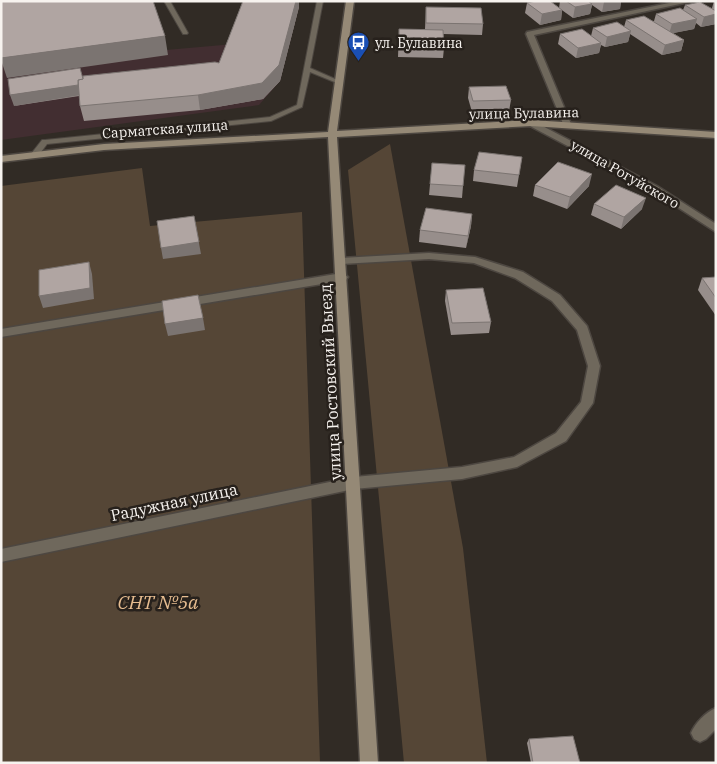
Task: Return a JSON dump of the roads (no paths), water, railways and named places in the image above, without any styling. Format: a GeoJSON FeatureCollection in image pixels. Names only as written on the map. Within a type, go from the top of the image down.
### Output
{"type":"FeatureCollection","features":[{"type":"Feature","properties":{"kind":"main road","name":"улица Ростовский Выезд"},"geometry":{"type":"LineString","coordinates":[[350,1],[332,135],[370,763]]}},
{"type":"Feature","properties":{"kind":"main road","name":"улица Булавина"},"geometry":{"type":"LineString","coordinates":[[332,135],[532,123],[716,135]]}},
{"type":"Feature","properties":{"kind":"main road","name":"Сарматская улица"},"geometry":{"type":"LineString","coordinates":[[1,159],[142,144],[332,135]]}},
{"type":"Feature","properties":{"kind":"street"},"geometry":{"type":"LineString","coordinates":[[567,124],[530,34],[691,1]]}},
{"type":"Feature","properties":{"kind":"street","name":"улица Рогуйского"},"geometry":{"type":"LineString","coordinates":[[532,123],[654,188],[716,229]]}},
{"type":"Feature","properties":{"kind":"street","name":"Радужная улица"},"geometry":{"type":"LineString","coordinates":[[1,556],[354,483],[462,473],[517,462],[562,437],[587,403],[594,366],[582,329],[556,298],[519,275],[475,260],[429,256],[341,261]]}},
{"type":"Feature","properties":{"kind":"street"},"geometry":{"type":"LineString","coordinates":[[1,333],[342,277]]}},
{"type":"Feature","properties":{"kind":"street"},"geometry":{"type":"LineString","coordinates":[[700,733],[716,716]]}},
{"type":"Feature","properties":{"kind":"lane"},"geometry":{"type":"LineString","coordinates":[[167,1],[185,33]]}},
{"type":"Feature","properties":{"kind":"lane"},"geometry":{"type":"LineString","coordinates":[[36,154],[45,142],[271,118],[300,106],[320,1]]}},
{"type":"Feature","properties":{"kind":"lane"},"geometry":{"type":"LineString","coordinates":[[307,69],[339,82]]}},
{"type":"Feature","properties":{"kind":"place","name":"ул. Булавина"},"geometry":{"type":"Point","coordinates":[359,62]}},
{"type":"Feature","properties":{"kind":"park label","name":"СНТ №5а"},"geometry":{"type":"Point","coordinates":[158,602]}}]}
